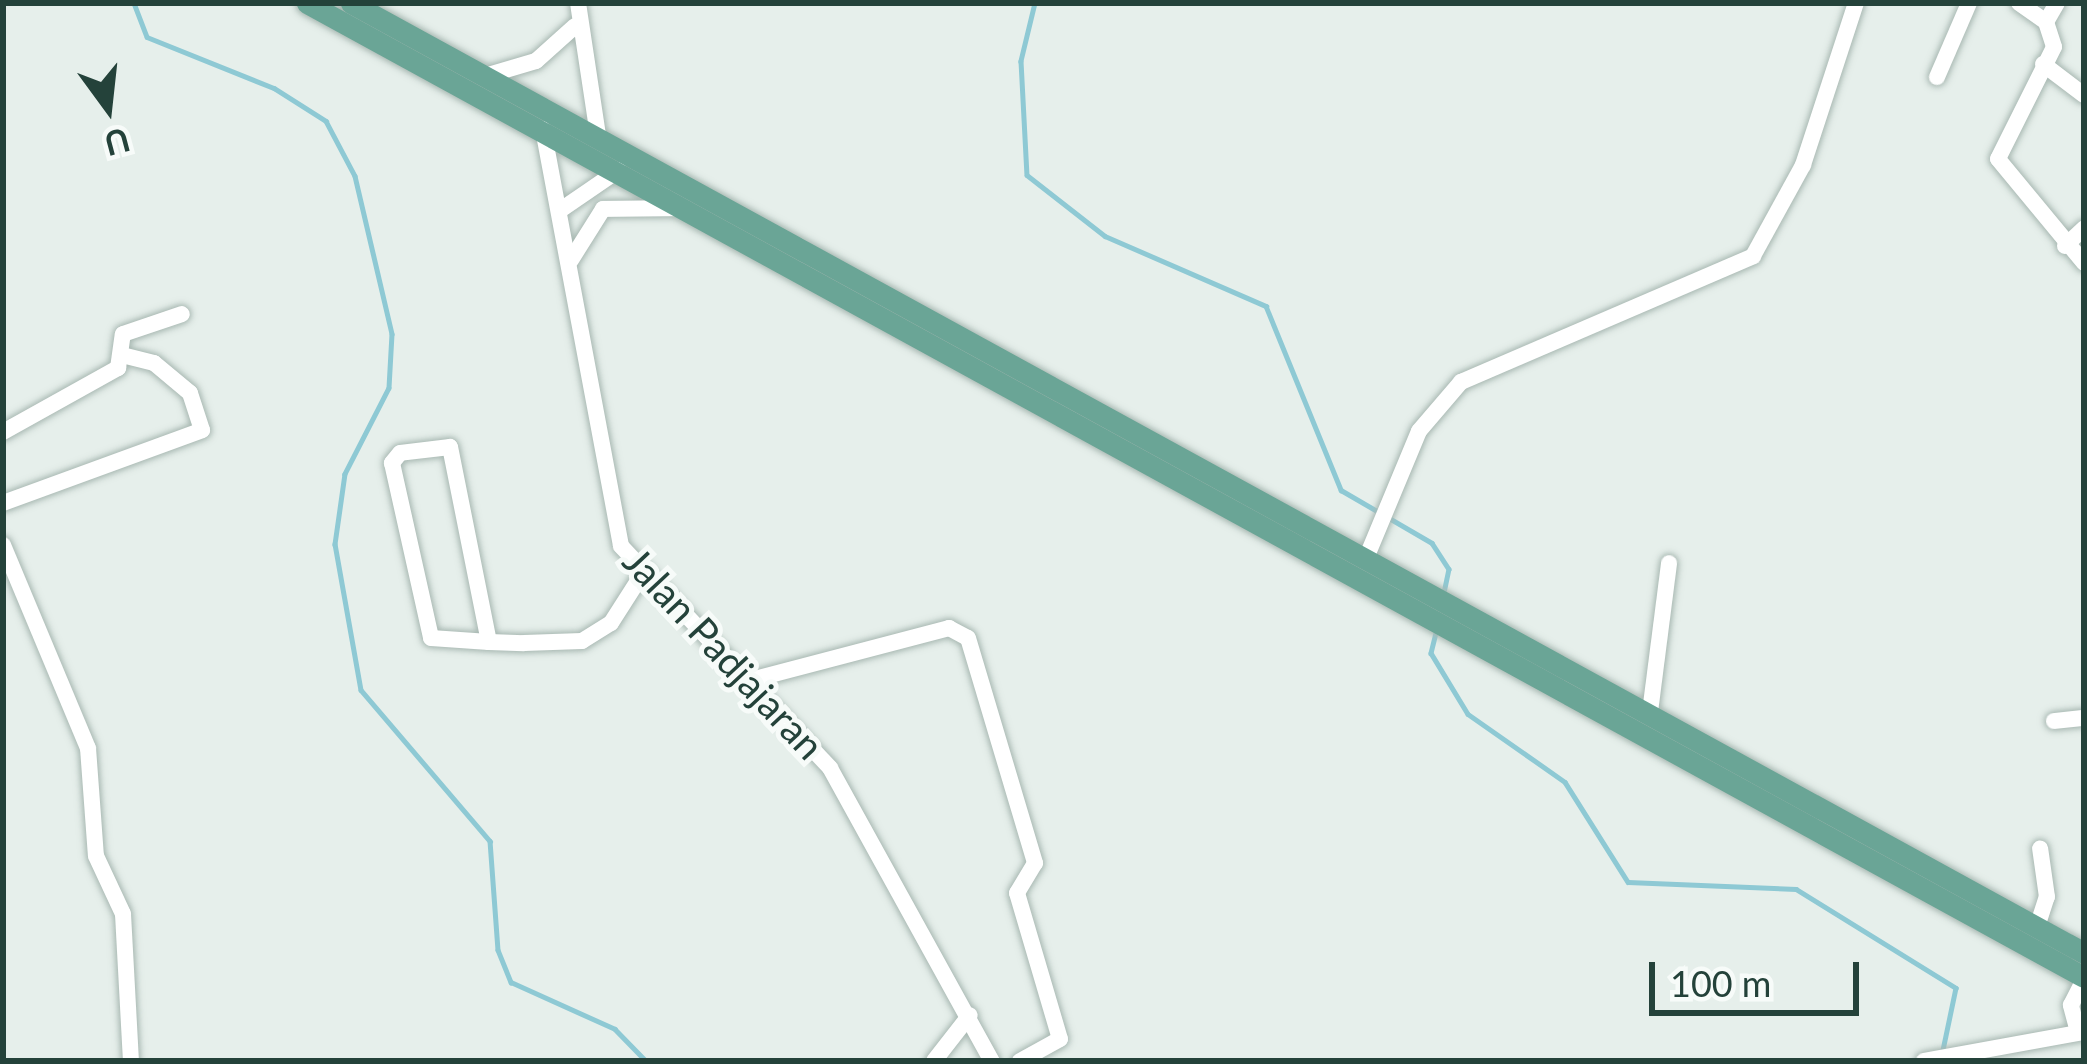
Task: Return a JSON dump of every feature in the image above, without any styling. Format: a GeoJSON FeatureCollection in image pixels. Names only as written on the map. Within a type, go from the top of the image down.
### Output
{"type":"FeatureCollection","features":[{"type":"Feature","properties":{"kind":"main road"},"geometry":{"type":"LineString","coordinates":[[307,3],[688,207],[771,241],[1367,556],[2084,953]]}},
{"type":"Feature","properties":{"kind":"main road"},"geometry":{"type":"LineString","coordinates":[[351,3],[598,135],[771,241],[2084,978]]}},
{"type":"Feature","properties":{"kind":"street"},"geometry":{"type":"LineString","coordinates":[[578,3],[575,26],[598,135]]}},
{"type":"Feature","properties":{"kind":"street"},"geometry":{"type":"LineString","coordinates":[[1367,556],[1419,430],[1449,392],[1753,256],[1803,165],[1856,3]]}},
{"type":"Feature","properties":{"kind":"street"},"geometry":{"type":"LineString","coordinates":[[1937,77],[1969,3]]}},
{"type":"Feature","properties":{"kind":"street"},"geometry":{"type":"LineString","coordinates":[[2020,3],[2046,22],[2055,38],[1998,159],[2065,246],[2084,263]]}},
{"type":"Feature","properties":{"kind":"street"},"geometry":{"type":"LineString","coordinates":[[2046,22],[2057,3]]}},
{"type":"Feature","properties":{"kind":"street"},"geometry":{"type":"LineString","coordinates":[[485,76],[536,61],[575,26]]}},
{"type":"Feature","properties":{"kind":"street"},"geometry":{"type":"LineString","coordinates":[[2043,64],[2084,95]]}},
{"type":"Feature","properties":{"kind":"street","name":"Jalan Padjajaran"},"geometry":{"type":"LineString","coordinates":[[543,129],[562,209],[614,530],[643,573],[751,680],[830,768],[992,1061]]}},
{"type":"Feature","properties":{"kind":"street"},"geometry":{"type":"LineString","coordinates":[[562,209],[620,170]]}},
{"type":"Feature","properties":{"kind":"street"},"geometry":{"type":"LineString","coordinates":[[570,262],[603,209],[688,207]]}},
{"type":"Feature","properties":{"kind":"street"},"geometry":{"type":"LineString","coordinates":[[2065,246],[2084,228]]}},
{"type":"Feature","properties":{"kind":"street"},"geometry":{"type":"LineString","coordinates":[[3,432],[118,368],[123,334],[182,314]]}},
{"type":"Feature","properties":{"kind":"street"},"geometry":{"type":"LineString","coordinates":[[3,503],[202,430],[190,393],[154,363],[121,356]]}},
{"type":"Feature","properties":{"kind":"street"},"geometry":{"type":"LineString","coordinates":[[489,642],[450,447],[400,453],[392,464],[424,632],[489,642],[598,635],[643,573]]}},
{"type":"Feature","properties":{"kind":"street"},"geometry":{"type":"LineString","coordinates":[[3,545],[88,748],[96,856],[123,914],[131,1061]]}},
{"type":"Feature","properties":{"kind":"street"},"geometry":{"type":"LineString","coordinates":[[1650,712],[1669,563]]}},
{"type":"Feature","properties":{"kind":"street"},"geometry":{"type":"LineString","coordinates":[[751,680],[949,628],[968,638],[1035,863],[1017,893],[1060,1039],[1020,1061]]}},
{"type":"Feature","properties":{"kind":"street"},"geometry":{"type":"LineString","coordinates":[[2054,722],[2084,718]]}},
{"type":"Feature","properties":{"kind":"street"},"geometry":{"type":"LineString","coordinates":[[2037,927],[2047,897],[2040,848]]}},
{"type":"Feature","properties":{"kind":"street"},"geometry":{"type":"LineString","coordinates":[[1924,1061],[2081,1032],[2072,1005],[2084,978]]}},
{"type":"Feature","properties":{"kind":"street"},"geometry":{"type":"LineString","coordinates":[[934,1061],[970,1016]]}},
{"type":"Feature","properties":{"kind":"waterway"},"geometry":{"type":"LineString","coordinates":[[134,3],[147,37],[274,88],[326,121],[355,176],[392,334],[389,388],[345,474],[335,544],[361,690],[490,841],[498,950],[511,982],[615,1029],[646,1061]]}},
{"type":"Feature","properties":{"kind":"waterway"},"geometry":{"type":"LineString","coordinates":[[1035,3],[1021,61],[1027,175],[1105,236],[1266,306],[1341,490],[1432,543],[1449,569],[1444,592]]}},
{"type":"Feature","properties":{"kind":"waterway"},"geometry":{"type":"LineString","coordinates":[[1436,633],[1431,653],[1468,714],[1565,782],[1628,882],[1796,889],[1956,988],[1943,1050]]}},
{"type":"Feature","properties":{"kind":"waterway"},"geometry":{"type":"LineString","coordinates":[[3,819],[3,827]]}}]}
